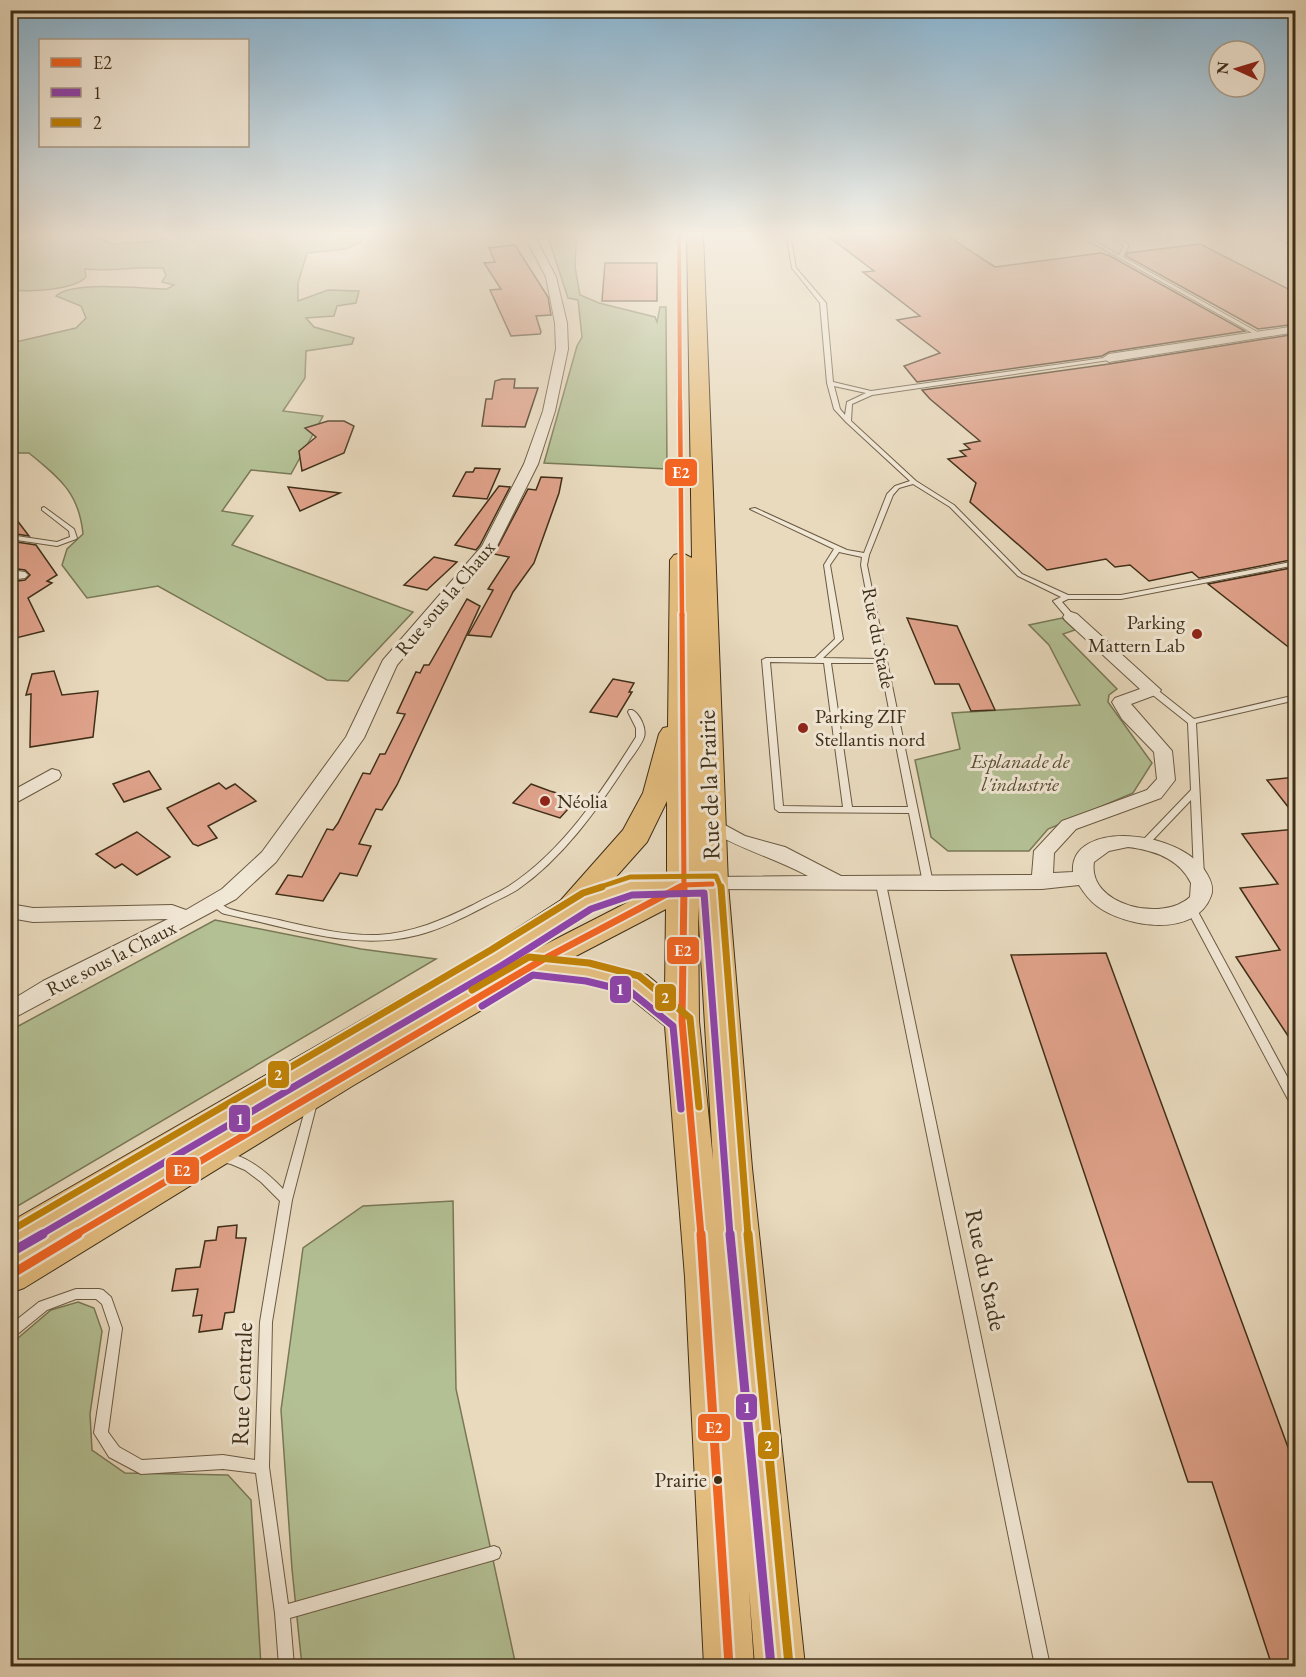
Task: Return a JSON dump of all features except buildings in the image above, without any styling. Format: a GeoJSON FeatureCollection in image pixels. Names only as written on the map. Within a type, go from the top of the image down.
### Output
{"type":"FeatureCollection","features":[{"type":"Feature","properties":{"kind":"main road"},"geometry":{"type":"LineString","coordinates":[[682,311],[692,582]]}},
{"type":"Feature","properties":{"kind":"main road"},"geometry":{"type":"LineString","coordinates":[[692,582],[694,311]]}},
{"type":"Feature","properties":{"kind":"main road","name":"Rue de la Prairie"},"geometry":{"type":"LineString","coordinates":[[692,582],[683,699],[697,884],[733,1168],[780,1666]]}},
{"type":"Feature","properties":{"kind":"main road","name":"Rue de la Prairie"},"geometry":{"type":"LineString","coordinates":[[692,582],[711,823],[697,884],[682,1022],[705,1277],[729,1666]]}},
{"type":"Feature","properties":{"kind":"main road"},"geometry":{"type":"LineString","coordinates":[[567,911],[636,835],[657,793],[683,699]]}},
{"type":"Feature","properties":{"kind":"main road"},"geometry":{"type":"LineString","coordinates":[[10,1242],[496,958],[567,911],[620,888],[654,884],[697,884]]}},
{"type":"Feature","properties":{"kind":"main road"},"geometry":{"type":"LineString","coordinates":[[10,1275],[204,1157],[531,966],[697,884]]}},
{"type":"Feature","properties":{"kind":"main road"},"geometry":{"type":"LineString","coordinates":[[531,966],[588,972],[635,984],[682,1022]]}},
{"type":"Feature","properties":{"kind":"street","name":"Rue sous la Chaux"},"geometry":{"type":"LineString","coordinates":[[10,1012],[51,987],[214,903],[229,894],[269,857],[355,738],[396,655],[476,564],[500,530],[531,464],[549,411],[562,349],[558,311]]}},
{"type":"Feature","properties":{"kind":"street"},"geometry":{"type":"LineString","coordinates":[[1109,358],[1296,329]]}},
{"type":"Feature","properties":{"kind":"street"},"geometry":{"type":"LineString","coordinates":[[1042,882],[1044,851],[1070,825],[1154,795],[1166,780],[1163,751],[1128,715],[1120,702],[1152,690],[1071,617]]}},
{"type":"Feature","properties":{"kind":"street"},"geometry":{"type":"LineString","coordinates":[[10,800],[52,775]]}},
{"type":"Feature","properties":{"kind":"street"},"geometry":{"type":"LineString","coordinates":[[711,823],[738,840],[778,852],[836,882]]}},
{"type":"Feature","properties":{"kind":"street"},"geometry":{"type":"LineString","coordinates":[[1128,840],[1146,842],[1179,856],[1199,876],[1202,888],[1200,899],[1191,908],[1178,915],[1140,916],[1104,901],[1091,890],[1084,878],[1083,866],[1088,855],[1097,847],[1128,840]]}},
{"type":"Feature","properties":{"kind":"street"},"geometry":{"type":"LineString","coordinates":[[697,884],[1042,882],[1084,878]]}},
{"type":"Feature","properties":{"kind":"street"},"geometry":{"type":"LineString","coordinates":[[10,911],[33,915],[171,912],[188,918]]}},
{"type":"Feature","properties":{"kind":"lane"},"geometry":{"type":"LineString","coordinates":[[824,311],[830,383],[837,410],[914,482],[952,506],[1020,575],[1067,597]]}},
{"type":"Feature","properties":{"kind":"lane"},"geometry":{"type":"LineString","coordinates":[[1217,311],[1258,334]]}},
{"type":"Feature","properties":{"kind":"lane"},"geometry":{"type":"LineString","coordinates":[[848,421],[849,403],[871,393],[1109,358]]}},
{"type":"Feature","properties":{"kind":"lane"},"geometry":{"type":"LineString","coordinates":[[830,383],[871,393]]}},
{"type":"Feature","properties":{"kind":"lane","name":"Rue du Stade"},"geometry":{"type":"LineString","coordinates":[[914,482],[897,487],[890,494],[864,565],[928,883]]}},
{"type":"Feature","properties":{"kind":"lane"},"geometry":{"type":"LineString","coordinates":[[10,537],[57,544],[74,537],[72,530],[44,509]]}},
{"type":"Feature","properties":{"kind":"lane"},"geometry":{"type":"LineString","coordinates":[[753,509],[838,548],[866,555]]}},
{"type":"Feature","properties":{"kind":"lane"},"geometry":{"type":"LineString","coordinates":[[817,660],[839,639],[827,565],[838,548]]}},
{"type":"Feature","properties":{"kind":"lane"},"geometry":{"type":"LineString","coordinates":[[1071,617],[1057,601],[1067,597],[1121,597],[1296,563]]}},
{"type":"Feature","properties":{"kind":"lane"},"geometry":{"type":"LineString","coordinates":[[883,661],[766,660],[779,809],[913,810]]}},
{"type":"Feature","properties":{"kind":"lane"},"geometry":{"type":"LineString","coordinates":[[827,660],[848,809]]}},
{"type":"Feature","properties":{"kind":"lane"},"geometry":{"type":"LineString","coordinates":[[1152,690],[1192,722],[1199,876]]}},
{"type":"Feature","properties":{"kind":"lane"},"geometry":{"type":"LineString","coordinates":[[1192,722],[1296,697]]}},
{"type":"Feature","properties":{"kind":"lane"},"geometry":{"type":"LineString","coordinates":[[214,903],[225,910],[351,936],[378,938],[428,930],[452,921],[514,886],[576,830],[609,788],[640,737],[640,728],[632,712]]}},
{"type":"Feature","properties":{"kind":"lane"},"geometry":{"type":"LineString","coordinates":[[1146,842],[1194,792]]}},
{"type":"Feature","properties":{"kind":"lane","name":"Rue du Stade"},"geometry":{"type":"LineString","coordinates":[[882,884],[1043,1666]]}},
{"type":"Feature","properties":{"kind":"lane"},"geometry":{"type":"LineString","coordinates":[[1191,908],[1296,1104]]}},
{"type":"Feature","properties":{"kind":"lane","name":"Rue Centrale"},"geometry":{"type":"LineString","coordinates":[[286,1666],[282,1613],[262,1467],[266,1322],[286,1200],[307,1114],[317,1091]]}},
{"type":"Feature","properties":{"kind":"lane"},"geometry":{"type":"LineString","coordinates":[[204,1157],[232,1159],[267,1179],[286,1200]]}},
{"type":"Feature","properties":{"kind":"lane"},"geometry":{"type":"LineString","coordinates":[[10,1333],[43,1306],[76,1294],[99,1294],[108,1301],[116,1328],[101,1433],[114,1452],[141,1467],[222,1462],[262,1467]]}},
{"type":"Feature","properties":{"kind":"lane"},"geometry":{"type":"LineString","coordinates":[[282,1613],[494,1553]]}},
{"type":"Feature","properties":{"kind":"green space"},"geometry":{"type":"Polygon","coordinates":[[[83,311],[335,311],[334,316],[306,318],[314,327],[354,338],[352,344],[306,351],[305,378],[283,411],[323,416],[291,474],[251,470],[222,511],[253,516],[232,545],[413,612],[348,681],[327,680],[158,586],[87,598],[62,565],[67,549],[83,534],[81,519],[66,487],[50,470],[29,453],[11,453],[11,343],[76,328],[86,318],[83,311]]]}},
{"type":"Feature","properties":{"kind":"green space"},"geometry":{"type":"Polygon","coordinates":[[[579,311],[632,311],[655,317],[657,322],[659,311],[666,311],[667,469],[544,463],[577,346],[582,337],[579,311]]]}},
{"type":"Feature","properties":{"kind":"green space","name":"Esplanade de l'industrie"},"geometry":{"type":"Polygon","coordinates":[[[1062,618],[1075,630],[1063,634],[1117,689],[1109,695],[1108,702],[1152,763],[1133,793],[1048,829],[1029,851],[948,851],[931,837],[915,760],[960,749],[952,713],[1080,705],[1049,645],[1029,625],[1062,618]]]}},
{"type":"Feature","properties":{"kind":"green space"},"geometry":{"type":"Polygon","coordinates":[[[215,920],[361,949],[436,959],[11,1210],[11,1030],[215,920]]]}},
{"type":"Feature","properties":{"kind":"green space"},"geometry":{"type":"Polygon","coordinates":[[[453,1201],[456,1389],[516,1666],[302,1666],[292,1569],[281,1410],[303,1248],[363,1206],[453,1201]]]}},
{"type":"Feature","properties":{"kind":"green space"},"geometry":{"type":"Polygon","coordinates":[[[78,1302],[94,1308],[102,1331],[90,1414],[92,1450],[125,1473],[228,1475],[251,1500],[261,1666],[11,1666],[11,1344],[51,1310],[78,1302]]]}},
{"type":"Feature","properties":{"kind":"transit line","name":"E2"},"geometry":{"type":"LineString","coordinates":[[680,311],[684,848],[682,1021],[705,1277],[729,1666]]}},
{"type":"Feature","properties":{"kind":"transit line","name":"2"},"geometry":{"type":"LineString","coordinates":[[10,1231],[491,950],[583,893],[630,877],[716,876],[721,883],[742,1167],[789,1665]]}},
{"type":"Feature","properties":{"kind":"transit line","name":"E2"},"geometry":{"type":"LineString","coordinates":[[10,1275],[204,1157],[542,960],[683,885],[712,884]]}},
{"type":"Feature","properties":{"kind":"transit line","name":"1"},"geometry":{"type":"LineString","coordinates":[[15,1250],[501,966],[591,909],[632,895],[704,893],[724,1169],[771,1666]]}},
{"type":"Feature","properties":{"kind":"transit line","name":"2"},"geometry":{"type":"LineString","coordinates":[[472,990],[529,957],[589,963],[639,976],[690,1018],[699,1107]]}},
{"type":"Feature","properties":{"kind":"transit line","name":"1"},"geometry":{"type":"LineString","coordinates":[[482,1006],[533,975],[586,981],[631,992],[673,1026],[681,1109]]}},
{"type":"Feature","properties":{"kind":"place","name":"Parking Mattern Lab"},"geometry":{"type":"Point","coordinates":[1197,634]}},
{"type":"Feature","properties":{"kind":"place","name":"Parking ZIF Stellantis nord"},"geometry":{"type":"Point","coordinates":[803,728]}},
{"type":"Feature","properties":{"kind":"place","name":"Néolia"},"geometry":{"type":"Point","coordinates":[545,801]}},
{"type":"Feature","properties":{"kind":"place","name":"Prairie"},"geometry":{"type":"Point","coordinates":[718,1480]}}]}
